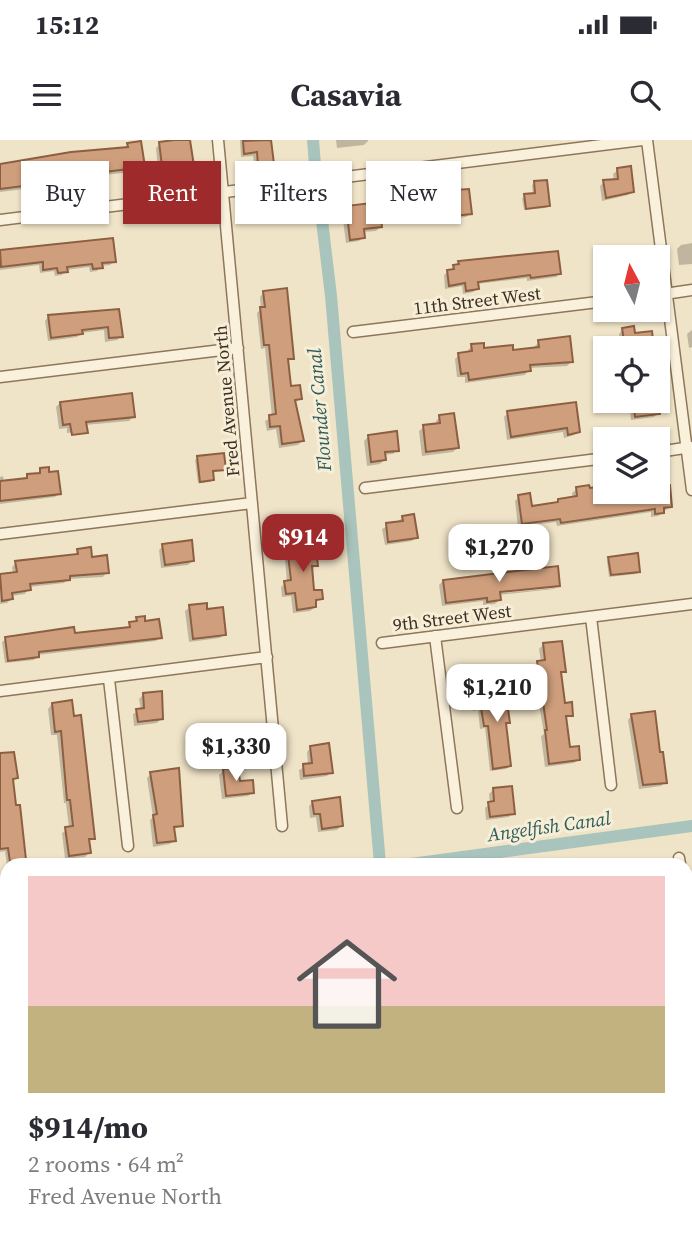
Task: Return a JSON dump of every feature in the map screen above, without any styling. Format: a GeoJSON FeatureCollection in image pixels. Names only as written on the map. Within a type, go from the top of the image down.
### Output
{"type":"FeatureCollection","features":[{"type":"Feature","properties":{"kind":"street","name":"Fred Avenue North"},"geometry":{"type":"LineString","coordinates":[[218,140],[282,826]]}},
{"type":"Feature","properties":{"kind":"street"},"geometry":{"type":"LineString","coordinates":[[0,220],[645,140],[657,245]]}},
{"type":"Feature","properties":{"kind":"street"},"geometry":{"type":"LineString","coordinates":[[670,293],[692,290]]}},
{"type":"Feature","properties":{"kind":"street","name":"11th Street West"},"geometry":{"type":"LineString","coordinates":[[352,332],[593,303]]}},
{"type":"Feature","properties":{"kind":"street"},"geometry":{"type":"LineString","coordinates":[[668,322],[689,448],[692,490]]}},
{"type":"Feature","properties":{"kind":"street"},"geometry":{"type":"LineString","coordinates":[[0,377],[237,348]]}},
{"type":"Feature","properties":{"kind":"street"},"geometry":{"type":"LineString","coordinates":[[670,450],[689,448]]}},
{"type":"Feature","properties":{"kind":"street"},"geometry":{"type":"LineString","coordinates":[[365,488],[593,460]]}},
{"type":"Feature","properties":{"kind":"street"},"geometry":{"type":"LineString","coordinates":[[0,534],[252,503]]}},
{"type":"Feature","properties":{"kind":"street","name":"9th Street West"},"geometry":{"type":"LineString","coordinates":[[383,643],[692,604]]}},
{"type":"Feature","properties":{"kind":"street"},"geometry":{"type":"LineString","coordinates":[[591,617],[611,785]]}},
{"type":"Feature","properties":{"kind":"street"},"geometry":{"type":"LineString","coordinates":[[435,636],[457,808]]}},
{"type":"Feature","properties":{"kind":"street"},"geometry":{"type":"LineString","coordinates":[[0,691],[267,657]]}},
{"type":"Feature","properties":{"kind":"street"},"geometry":{"type":"LineString","coordinates":[[108,679],[128,846]]}},
{"type":"Feature","properties":{"kind":"building"},"geometry":{"type":"Polygon","coordinates":[[[190,140],[193,161],[161,161],[159,142],[190,140]]]}},
{"type":"Feature","properties":{"kind":"building"},"geometry":{"type":"Polygon","coordinates":[[[271,140],[274,161],[258,161],[257,152],[244,154],[243,141],[271,140]]]}},
{"type":"Feature","properties":{"kind":"building"},"geometry":{"type":"Polygon","coordinates":[[[141,141],[144,161],[123,161],[123,170],[109,172],[109,161],[21,161],[21,186],[0,189],[0,164],[71,152],[128,147],[127,143],[141,141]]]}},
{"type":"Feature","properties":{"kind":"building"},"geometry":{"type":"Polygon","coordinates":[[[631,166],[634,192],[606,198],[603,180],[618,179],[617,168],[631,166]]]}},
{"type":"Feature","properties":{"kind":"building"},"geometry":{"type":"Polygon","coordinates":[[[547,180],[550,206],[526,209],[524,194],[535,193],[534,181],[547,180]]]}},
{"type":"Feature","properties":{"kind":"building"},"geometry":{"type":"Polygon","coordinates":[[[469,189],[472,214],[461,215],[461,190],[469,189]]]}},
{"type":"Feature","properties":{"kind":"building"},"geometry":{"type":"Polygon","coordinates":[[[366,204],[366,224],[382,224],[382,227],[364,229],[365,238],[350,240],[348,224],[352,224],[352,205],[366,204]]]}},
{"type":"Feature","properties":{"kind":"building"},"geometry":{"type":"Polygon","coordinates":[[[113,238],[116,262],[102,263],[103,268],[93,269],[92,264],[67,267],[68,272],[58,273],[57,268],[43,270],[43,262],[1,267],[0,250],[113,238]]]}},
{"type":"Feature","properties":{"kind":"building"},"geometry":{"type":"Polygon","coordinates":[[[558,251],[561,274],[478,282],[479,289],[466,291],[465,283],[449,286],[447,270],[454,269],[453,265],[459,264],[458,261],[558,251]]]}},
{"type":"Feature","properties":{"kind":"building"},"geometry":{"type":"Polygon","coordinates":[[[287,288],[294,359],[288,359],[291,386],[300,385],[302,399],[295,400],[304,441],[282,444],[280,426],[270,427],[269,415],[276,414],[269,345],[264,345],[260,307],[265,307],[263,291],[287,288]]]}},
{"type":"Feature","properties":{"kind":"building"},"geometry":{"type":"Polygon","coordinates":[[[119,309],[123,337],[109,338],[108,327],[82,330],[83,334],[51,338],[48,315],[119,309]]]}},
{"type":"Feature","properties":{"kind":"building"},"geometry":{"type":"Polygon","coordinates":[[[634,326],[635,333],[652,331],[653,336],[623,336],[622,328],[634,326]]]}},
{"type":"Feature","properties":{"kind":"building"},"geometry":{"type":"Polygon","coordinates":[[[570,336],[573,362],[530,365],[531,371],[469,380],[468,373],[461,374],[458,353],[472,351],[471,344],[484,343],[484,348],[513,345],[513,350],[539,347],[538,340],[570,336]]]}},
{"type":"Feature","properties":{"kind":"building"},"geometry":{"type":"Polygon","coordinates":[[[132,393],[135,417],[86,422],[88,433],[72,435],[70,424],[63,425],[60,402],[132,393]]]}},
{"type":"Feature","properties":{"kind":"building"},"geometry":{"type":"Polygon","coordinates":[[[576,402],[580,432],[568,435],[567,428],[511,437],[507,411],[576,402]]]}},
{"type":"Feature","properties":{"kind":"building"},"geometry":{"type":"Polygon","coordinates":[[[454,413],[459,448],[426,452],[423,425],[440,423],[439,415],[454,413]]]}},
{"type":"Feature","properties":{"kind":"building"},"geometry":{"type":"Polygon","coordinates":[[[634,413],[660,414],[635,417],[634,413]]]}},
{"type":"Feature","properties":{"kind":"building"},"geometry":{"type":"Polygon","coordinates":[[[397,431],[399,451],[385,452],[386,460],[371,462],[368,435],[397,431]]]}},
{"type":"Feature","properties":{"kind":"building"},"geometry":{"type":"Polygon","coordinates":[[[224,453],[226,470],[213,471],[214,480],[200,482],[197,456],[224,453]]]}},
{"type":"Feature","properties":{"kind":"building"},"geometry":{"type":"Polygon","coordinates":[[[49,467],[49,472],[58,471],[61,494],[0,501],[0,481],[27,478],[27,474],[40,473],[40,468],[49,467]]]}},
{"type":"Feature","properties":{"kind":"building"},"geometry":{"type":"Polygon","coordinates":[[[589,485],[593,488],[593,504],[670,504],[670,485],[672,507],[664,508],[664,513],[655,514],[655,509],[561,523],[560,519],[522,524],[518,495],[530,493],[532,506],[577,496],[576,487],[589,485]]]}},
{"type":"Feature","properties":{"kind":"building"},"geometry":{"type":"Polygon","coordinates":[[[414,514],[418,538],[388,542],[386,523],[403,521],[402,516],[414,514]]]}},
{"type":"Feature","properties":{"kind":"building"},"geometry":{"type":"Polygon","coordinates":[[[314,536],[318,566],[312,566],[314,590],[322,590],[323,599],[316,600],[316,607],[297,610],[295,593],[286,594],[284,581],[291,580],[288,555],[295,554],[293,539],[314,536]]]}},
{"type":"Feature","properties":{"kind":"building"},"geometry":{"type":"Polygon","coordinates":[[[192,540],[194,561],[165,565],[162,544],[192,540]]]}},
{"type":"Feature","properties":{"kind":"building"},"geometry":{"type":"Polygon","coordinates":[[[91,547],[92,557],[107,555],[109,573],[70,576],[70,580],[30,584],[31,590],[12,593],[13,599],[2,601],[0,574],[17,572],[15,561],[78,554],[77,549],[91,547]]]}},
{"type":"Feature","properties":{"kind":"building"},"geometry":{"type":"Polygon","coordinates":[[[638,553],[640,572],[611,575],[608,557],[638,553]]]}},
{"type":"Feature","properties":{"kind":"building"},"geometry":{"type":"Polygon","coordinates":[[[558,566],[560,586],[500,592],[501,600],[487,602],[487,598],[446,603],[443,580],[558,566]]]}},
{"type":"Feature","properties":{"kind":"building"},"geometry":{"type":"Polygon","coordinates":[[[207,603],[207,609],[223,607],[226,635],[193,639],[189,605],[207,603]]]}},
{"type":"Feature","properties":{"kind":"building"},"geometry":{"type":"Polygon","coordinates":[[[145,616],[145,621],[159,619],[162,638],[39,652],[39,657],[8,661],[5,637],[74,627],[75,633],[130,627],[129,622],[137,621],[136,617],[145,616]]]}},
{"type":"Feature","properties":{"kind":"building"},"geometry":{"type":"Polygon","coordinates":[[[562,641],[566,672],[561,672],[565,703],[572,702],[573,716],[566,716],[570,747],[579,746],[580,760],[549,764],[537,661],[545,660],[543,643],[562,641]]]}},
{"type":"Feature","properties":{"kind":"building"},"geometry":{"type":"Polygon","coordinates":[[[511,689],[513,701],[507,702],[510,723],[506,723],[511,766],[493,769],[488,726],[484,726],[481,708],[476,708],[474,694],[511,689]]]}},
{"type":"Feature","properties":{"kind":"building"},"geometry":{"type":"Polygon","coordinates":[[[162,691],[163,719],[138,722],[136,709],[144,708],[143,693],[162,691]]]}},
{"type":"Feature","properties":{"kind":"building"},"geometry":{"type":"Polygon","coordinates":[[[72,700],[74,716],[81,715],[95,839],[89,839],[91,853],[69,856],[65,827],[73,826],[70,800],[67,800],[61,731],[55,732],[52,703],[72,700]]]}},
{"type":"Feature","properties":{"kind":"building"},"geometry":{"type":"Polygon","coordinates":[[[655,711],[667,783],[643,785],[631,714],[655,711]]]}},
{"type":"Feature","properties":{"kind":"building"},"geometry":{"type":"Polygon","coordinates":[[[329,743],[333,773],[304,776],[303,764],[312,763],[310,746],[329,743]]]}},
{"type":"Feature","properties":{"kind":"building"},"geometry":{"type":"Polygon","coordinates":[[[14,752],[18,778],[13,779],[16,805],[20,805],[26,858],[9,858],[8,848],[0,849],[0,753],[14,752]]]}},
{"type":"Feature","properties":{"kind":"building"},"geometry":{"type":"Polygon","coordinates":[[[238,767],[240,781],[253,780],[254,793],[226,796],[223,769],[238,767]]]}},
{"type":"Feature","properties":{"kind":"building"},"geometry":{"type":"Polygon","coordinates":[[[179,768],[183,826],[174,827],[176,841],[157,843],[153,815],[157,814],[150,772],[179,768]]]}},
{"type":"Feature","properties":{"kind":"building"},"geometry":{"type":"Polygon","coordinates":[[[512,786],[515,814],[490,817],[488,802],[494,801],[493,788],[512,786]]]}},
{"type":"Feature","properties":{"kind":"building"},"geometry":{"type":"Polygon","coordinates":[[[340,797],[343,826],[322,829],[320,814],[314,814],[312,801],[340,797]]]}},
{"type":"Feature","properties":{"kind":"waterway","name":"Flounder Canal"},"geometry":{"type":"LineString","coordinates":[[313,140],[315,161]]}},
{"type":"Feature","properties":{"kind":"waterway","name":"Flounder Canal"},"geometry":{"type":"LineString","coordinates":[[322,224],[331,296],[379,858]]}},
{"type":"Feature","properties":{"kind":"waterway","name":"Angelfish Canal"},"geometry":{"type":"LineString","coordinates":[[455,858],[692,826]]}}]}
